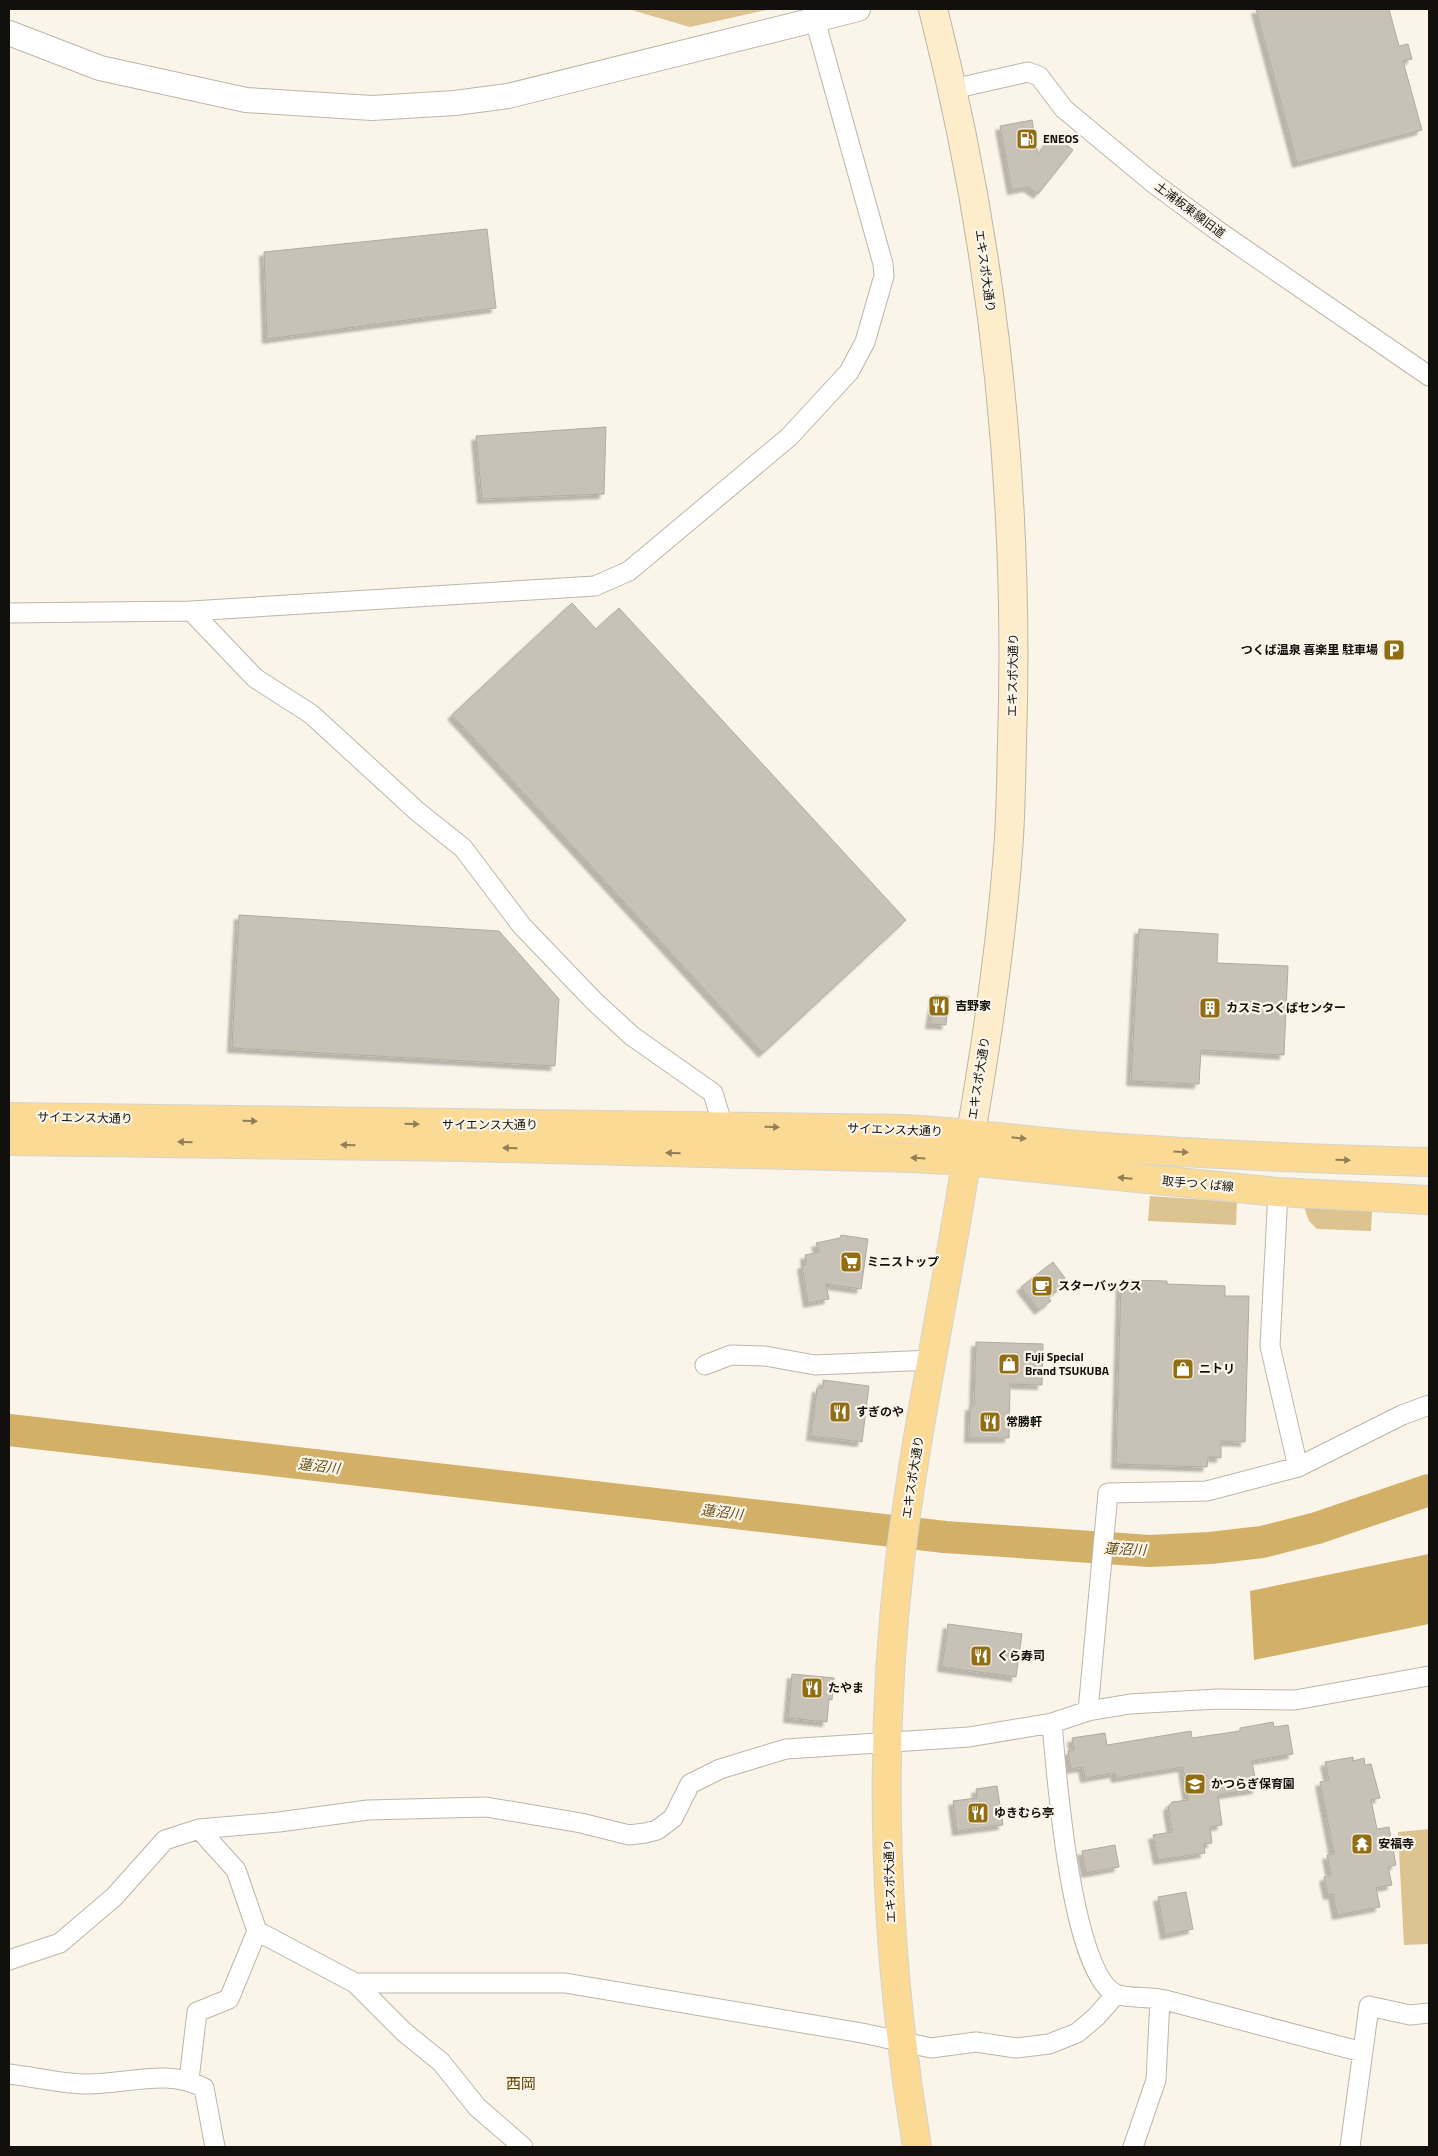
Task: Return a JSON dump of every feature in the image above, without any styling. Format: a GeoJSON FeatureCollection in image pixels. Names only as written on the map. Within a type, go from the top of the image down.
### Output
{"type":"FeatureCollection","features":[{"type":"Feature","properties":{"kind":"main road","name":"エキスポ大通り"},"geometry":{"type":"LineString","coordinates":[[917,2147],[901,2042],[892,1931],[888,1742],[892,1648],[907,1511],[982,1066],[1008,850],[1014,701],[1014,573],[1005,430],[990,297],[973,190],[953,89],[933,9]]}},
{"type":"Feature","properties":{"kind":"main road","name":"サイエンス大通り"},"geometry":{"type":"LineString","coordinates":[[9,1116],[458,1125],[904,1129],[971,1133]]}},
{"type":"Feature","properties":{"kind":"main road"},"geometry":{"type":"LineString","coordinates":[[971,1133],[1075,1144],[1292,1159],[1429,1162]]}},
{"type":"Feature","properties":{"kind":"main road","name":"サイエンス大通り"},"geometry":{"type":"LineString","coordinates":[[9,1140],[404,1146],[967,1161]]}},
{"type":"Feature","properties":{"kind":"main road","name":"取手つくば線"},"geometry":{"type":"LineString","coordinates":[[967,1161],[1278,1192],[1429,1200]]}},
{"type":"Feature","properties":{"kind":"street"},"geometry":{"type":"LineString","coordinates":[[9,32],[100,68],[182,87],[246,100],[372,108],[455,104],[508,96],[858,9]]}},
{"type":"Feature","properties":{"kind":"street"},"geometry":{"type":"LineString","coordinates":[[9,613],[190,611],[595,586],[629,571],[788,437],[849,372],[865,342],[884,276],[883,264],[815,20]]}},
{"type":"Feature","properties":{"kind":"street","name":"土浦板東線旧道"},"geometry":{"type":"LineString","coordinates":[[953,89],[1028,72],[1039,76],[1064,109],[1152,182],[1218,231],[1376,337],[1429,376]]}},
{"type":"Feature","properties":{"kind":"street"},"geometry":{"type":"LineString","coordinates":[[190,611],[255,678],[311,714],[418,812],[463,848],[522,926],[632,1036],[712,1093],[723,1126],[721,1154]]}},
{"type":"Feature","properties":{"kind":"street"},"geometry":{"type":"LineString","coordinates":[[1278,1192],[1270,1346],[1298,1467]]}},
{"type":"Feature","properties":{"kind":"street"},"geometry":{"type":"LineString","coordinates":[[705,1365],[731,1355],[766,1356],[815,1365],[932,1360]]}},
{"type":"Feature","properties":{"kind":"street"},"geometry":{"type":"LineString","coordinates":[[1088,1711],[1108,1493],[1207,1491],[1298,1467],[1402,1415],[1429,1405]]}},
{"type":"Feature","properties":{"kind":"street"},"geometry":{"type":"LineString","coordinates":[[9,1960],[60,1943],[114,1897],[166,1840],[198,1829],[279,1822],[368,1810],[486,1807],[581,1823],[629,1835],[657,1830],[673,1818],[690,1784],[720,1769],[786,1749],[969,1738],[1052,1723],[1088,1711],[1130,1704],[1217,1698],[1294,1700],[1429,1676]]}},
{"type":"Feature","properties":{"kind":"street"},"geometry":{"type":"LineString","coordinates":[[1052,1723],[1069,1881],[1092,1959],[1102,1980],[1116,1994],[1160,1999],[1362,2052]]}},
{"type":"Feature","properties":{"kind":"street"},"geometry":{"type":"LineString","coordinates":[[189,2080],[197,2012],[229,1999],[257,1931],[236,1870],[198,1829]]}},
{"type":"Feature","properties":{"kind":"street"},"geometry":{"type":"LineString","coordinates":[[257,1931],[355,1983],[404,2032],[441,2062],[477,2107],[523,2147]]}},
{"type":"Feature","properties":{"kind":"street"},"geometry":{"type":"LineString","coordinates":[[355,1983],[565,1983],[862,2033],[931,2048],[976,2042],[1016,2048],[1049,2044],[1077,2033],[1116,1994]]}},
{"type":"Feature","properties":{"kind":"street"},"geometry":{"type":"LineString","coordinates":[[1134,2147],[1156,2080],[1160,1999]]}},
{"type":"Feature","properties":{"kind":"street"},"geometry":{"type":"LineString","coordinates":[[1350,2147],[1369,2006],[1410,2015],[1429,2013]]}},
{"type":"Feature","properties":{"kind":"street"},"geometry":{"type":"LineString","coordinates":[[9,2074],[88,2084],[143,2077],[189,2080],[204,2088],[215,2147]]}},
{"type":"Feature","properties":{"kind":"shaded area"},"geometry":{"type":"Polygon","coordinates":[[[628,9],[771,9],[690,27],[628,9]]]}},
{"type":"Feature","properties":{"kind":"shaded area"},"geometry":{"type":"Polygon","coordinates":[[[1150,1196],[1237,1202],[1236,1225],[1148,1221],[1150,1196]]]}},
{"type":"Feature","properties":{"kind":"shaded area"},"geometry":{"type":"Polygon","coordinates":[[[1304,1207],[1372,1211],[1371,1231],[1317,1229],[1309,1221],[1304,1207]]]}},
{"type":"Feature","properties":{"kind":"shaded area"},"geometry":{"type":"Polygon","coordinates":[[[1429,1554],[1429,1624],[1254,1660],[1250,1591],[1429,1554]]]}},
{"type":"Feature","properties":{"kind":"shaded area"},"geometry":{"type":"Polygon","coordinates":[[[1429,1829],[1429,1944],[1404,1945],[1398,1832],[1429,1829]]]}},
{"type":"Feature","properties":{"kind":"building"},"geometry":{"type":"Polygon","coordinates":[[[1256,9],[1389,9],[1399,46],[1408,44],[1412,59],[1403,61],[1422,130],[1297,163],[1256,9]]]}},
{"type":"Feature","properties":{"kind":"building"},"geometry":{"type":"Polygon","coordinates":[[[1032,120],[1038,155],[1053,134],[1073,150],[1038,194],[1028,187],[1012,190],[1000,126],[1032,120]]]}},
{"type":"Feature","properties":{"kind":"building"},"geometry":{"type":"Polygon","coordinates":[[[487,229],[496,308],[267,339],[264,252],[487,229]]]}},
{"type":"Feature","properties":{"kind":"building"},"geometry":{"type":"Polygon","coordinates":[[[606,427],[604,494],[482,499],[476,436],[606,427]]]}},
{"type":"Feature","properties":{"kind":"building"},"geometry":{"type":"Polygon","coordinates":[[[572,603],[596,629],[619,608],[906,920],[763,1053],[452,715],[572,603]]]}},
{"type":"Feature","properties":{"kind":"building"},"geometry":{"type":"Polygon","coordinates":[[[239,915],[499,931],[559,999],[555,1066],[232,1048],[239,915]]]}},
{"type":"Feature","properties":{"kind":"building","name":"カスミつくばセンター"},"geometry":{"type":"Polygon","coordinates":[[[1139,929],[1218,934],[1217,963],[1288,966],[1284,1055],[1201,1050],[1199,1084],[1131,1081],[1139,929]]]}},
{"type":"Feature","properties":{"kind":"building","name":"吉野家"},"geometry":{"type":"Polygon","coordinates":[[[935,995],[949,996],[946,1025],[930,1024],[935,995]]]}},
{"type":"Feature","properties":{"kind":"building"},"geometry":{"type":"Polygon","coordinates":[[[841,1235],[868,1239],[861,1289],[826,1284],[829,1299],[808,1303],[802,1265],[806,1264],[805,1255],[819,1252],[816,1243],[840,1238],[841,1235]]]}},
{"type":"Feature","properties":{"kind":"building","name":"スターバックス"},"geometry":{"type":"Polygon","coordinates":[[[1053,1262],[1065,1278],[1061,1281],[1064,1285],[1048,1297],[1051,1301],[1039,1310],[1021,1287],[1053,1262]]]}},
{"type":"Feature","properties":{"kind":"building","name":"ニトリ"},"geometry":{"type":"Polygon","coordinates":[[[1121,1280],[1167,1281],[1167,1284],[1225,1286],[1225,1296],[1249,1296],[1245,1442],[1221,1441],[1221,1458],[1208,1457],[1207,1467],[1116,1464],[1121,1280]]]}},
{"type":"Feature","properties":{"kind":"building"},"geometry":{"type":"Polygon","coordinates":[[[976,1342],[1043,1344],[1042,1385],[1010,1384],[1009,1438],[969,1438],[970,1406],[974,1406],[976,1342]]]}},
{"type":"Feature","properties":{"kind":"building","name":"すぎのや"},"geometry":{"type":"Polygon","coordinates":[[[823,1380],[869,1386],[862,1442],[811,1436],[817,1388],[823,1388],[823,1380]]]}},
{"type":"Feature","properties":{"kind":"building","name":"くら寿司"},"geometry":{"type":"Polygon","coordinates":[[[948,1624],[1022,1634],[1016,1677],[942,1667],[948,1624]]]}},
{"type":"Feature","properties":{"kind":"building","name":"たやま"},"geometry":{"type":"Polygon","coordinates":[[[792,1674],[834,1678],[832,1700],[829,1699],[827,1722],[788,1718],[792,1674]]]}},
{"type":"Feature","properties":{"kind":"building"},"geometry":{"type":"Polygon","coordinates":[[[1273,1722],[1274,1727],[1288,1725],[1293,1754],[1252,1761],[1257,1789],[1218,1795],[1222,1825],[1210,1827],[1212,1843],[1204,1844],[1205,1853],[1158,1860],[1153,1835],[1172,1832],[1168,1807],[1172,1802],[1188,1800],[1183,1767],[1116,1778],[1115,1773],[1085,1778],[1083,1767],[1071,1769],[1068,1751],[1074,1750],[1072,1738],[1105,1733],[1107,1745],[1191,1731],[1192,1738],[1240,1731],[1240,1728],[1273,1722]]]}},
{"type":"Feature","properties":{"kind":"building","name":"安福寺"},"geometry":{"type":"Polygon","coordinates":[[[1353,1757],[1353,1761],[1364,1758],[1365,1765],[1371,1764],[1380,1798],[1371,1800],[1377,1829],[1389,1827],[1396,1865],[1388,1867],[1392,1885],[1376,1888],[1380,1907],[1337,1915],[1333,1894],[1328,1895],[1324,1877],[1331,1875],[1327,1855],[1334,1854],[1320,1782],[1329,1780],[1325,1762],[1353,1757]]]}},
{"type":"Feature","properties":{"kind":"building","name":"ゆきむら亭"},"geometry":{"type":"Polygon","coordinates":[[[997,1786],[1003,1825],[957,1831],[953,1801],[977,1798],[976,1789],[997,1786]]]}},
{"type":"Feature","properties":{"kind":"building"},"geometry":{"type":"Polygon","coordinates":[[[1115,1845],[1119,1867],[1086,1873],[1082,1851],[1115,1845]]]}},
{"type":"Feature","properties":{"kind":"building"},"geometry":{"type":"Polygon","coordinates":[[[1186,1892],[1193,1929],[1165,1935],[1158,1897],[1186,1892]]]}},
{"type":"Feature","properties":{"kind":"waterway","name":"蓮沼川"},"geometry":{"type":"LineString","coordinates":[[9,1430],[945,1537],[1150,1551],[1210,1548],[1262,1542],[1317,1528],[1429,1490]]}},
{"type":"Feature","properties":{"kind":"place","name":"ENEOS"},"geometry":{"type":"Point","coordinates":[1027,139]}},
{"type":"Feature","properties":{"kind":"place","name":"つくば温泉 喜楽里 駐車場"},"geometry":{"type":"Point","coordinates":[1394,650]}},
{"type":"Feature","properties":{"kind":"place","name":"吉野家"},"geometry":{"type":"Point","coordinates":[939,1006]}},
{"type":"Feature","properties":{"kind":"place","name":"カスミつくばセンター"},"geometry":{"type":"Point","coordinates":[1210,1008]}},
{"type":"Feature","properties":{"kind":"place","name":"ミニストップ"},"geometry":{"type":"Point","coordinates":[851,1262]}},
{"type":"Feature","properties":{"kind":"place","name":"スターバックス"},"geometry":{"type":"Point","coordinates":[1042,1286]}},
{"type":"Feature","properties":{"kind":"place","name":"Fuji Special Brand TSUKUBA"},"geometry":{"type":"Point","coordinates":[1009,1364]}},
{"type":"Feature","properties":{"kind":"place","name":"ニトリ"},"geometry":{"type":"Point","coordinates":[1183,1369]}},
{"type":"Feature","properties":{"kind":"place","name":"すぎのや"},"geometry":{"type":"Point","coordinates":[840,1412]}},
{"type":"Feature","properties":{"kind":"place","name":"常勝軒"},"geometry":{"type":"Point","coordinates":[990,1422]}},
{"type":"Feature","properties":{"kind":"place","name":"くら寿司"},"geometry":{"type":"Point","coordinates":[981,1656]}},
{"type":"Feature","properties":{"kind":"place","name":"たやま"},"geometry":{"type":"Point","coordinates":[812,1688]}},
{"type":"Feature","properties":{"kind":"place","name":"かつらぎ保育園"},"geometry":{"type":"Point","coordinates":[1195,1784]}},
{"type":"Feature","properties":{"kind":"place","name":"ゆきむら亭"},"geometry":{"type":"Point","coordinates":[978,1813]}},
{"type":"Feature","properties":{"kind":"place","name":"安福寺"},"geometry":{"type":"Point","coordinates":[1362,1844]}},
{"type":"Feature","properties":{"kind":"district","name":"西岡"},"geometry":{"type":"Point","coordinates":[521,2084]}}]}
